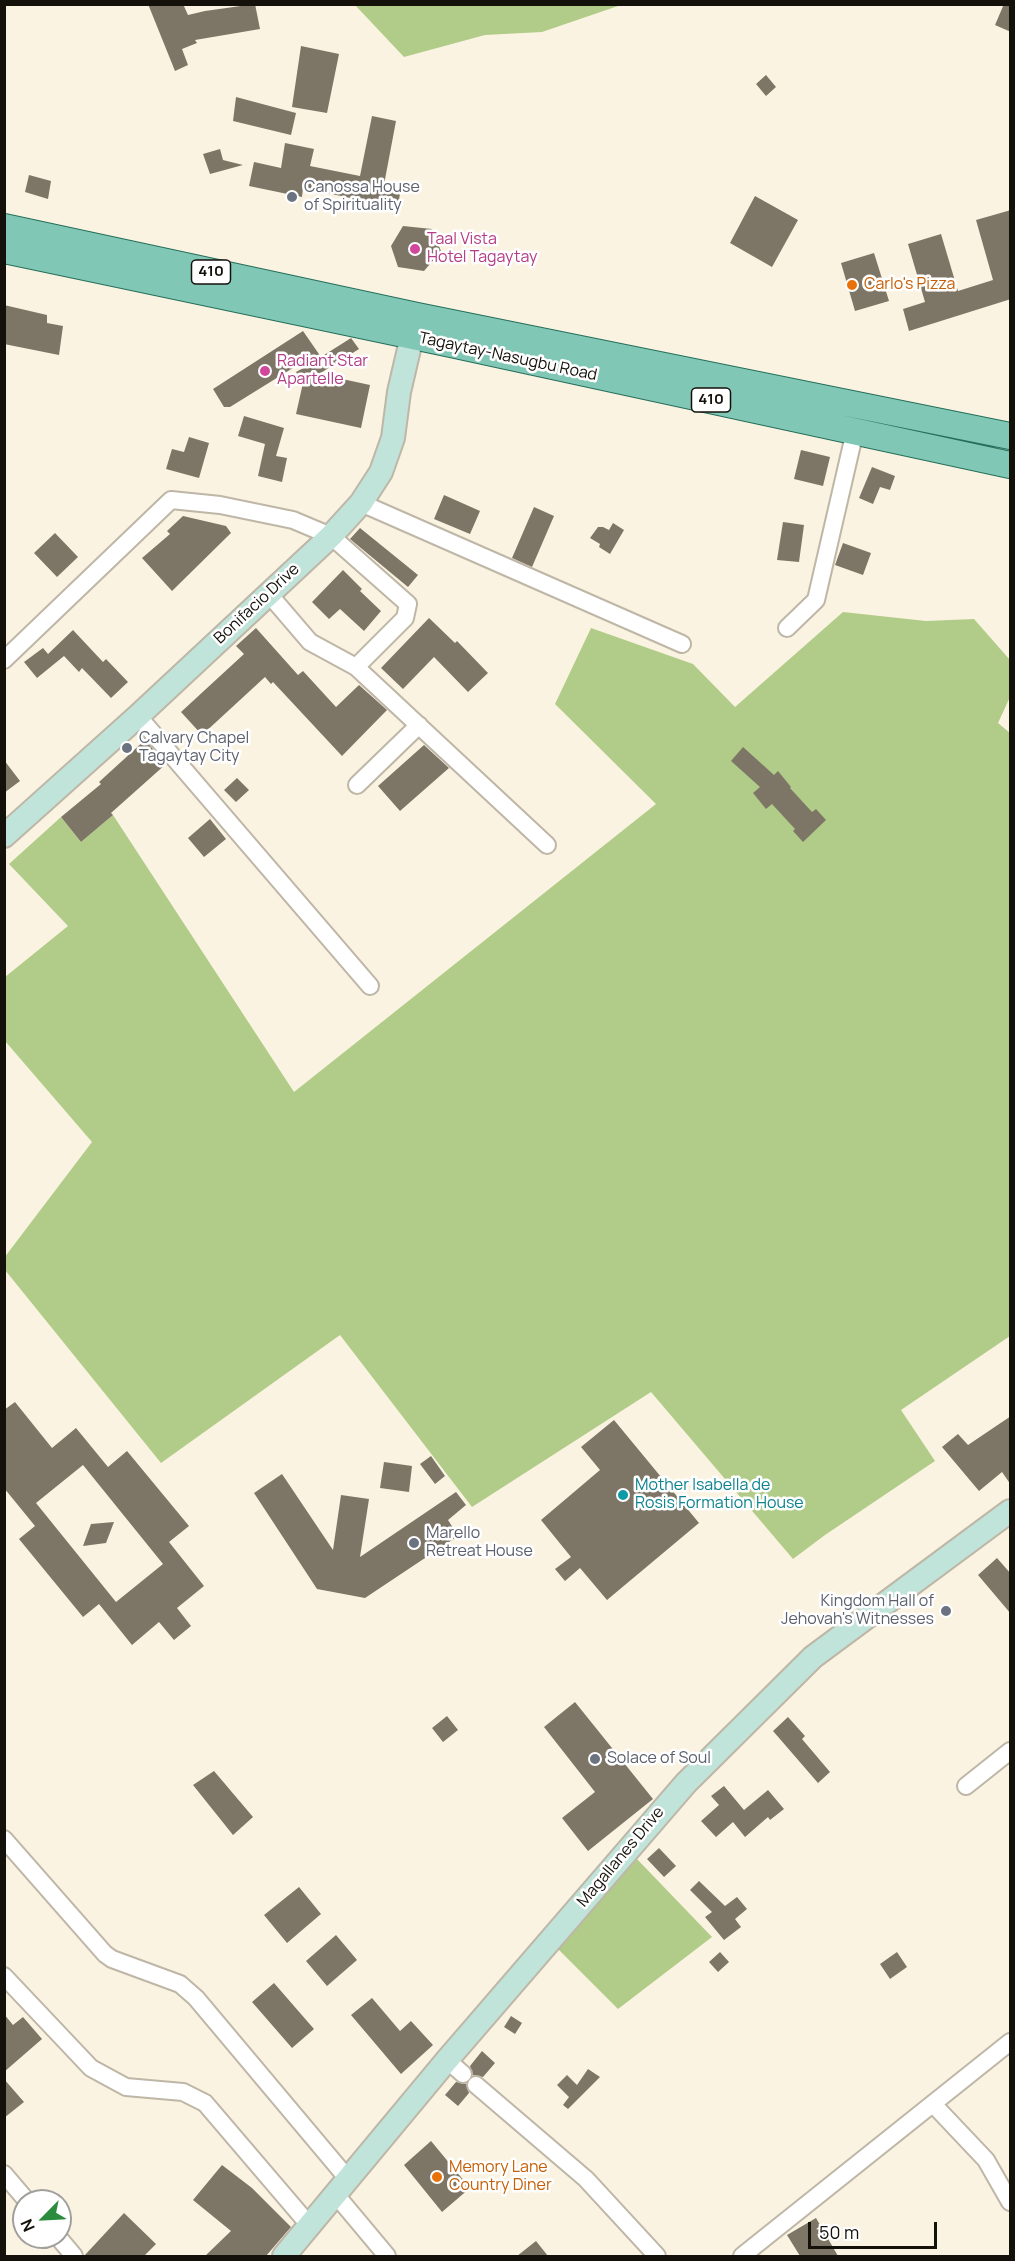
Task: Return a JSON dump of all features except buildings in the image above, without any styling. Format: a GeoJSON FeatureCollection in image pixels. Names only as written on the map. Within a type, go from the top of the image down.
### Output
{"type":"FeatureCollection","features":[{"type":"Feature","properties":{"kind":"main road","name":"Tagaytay-Nasugbu Road"},"geometry":{"type":"LineString","coordinates":[[4,227],[855,431],[1011,465]]}},
{"type":"Feature","properties":{"kind":"main road","name":"Tagaytay-Nasugbu Road"},"geometry":{"type":"LineString","coordinates":[[4,250],[1011,436]]}},
{"type":"Feature","properties":{"kind":"street","name":"Bonifacio Drive"},"geometry":{"type":"LineString","coordinates":[[4,836],[138,717],[331,536],[361,503],[381,472],[393,438],[399,392],[414,326]]}},
{"type":"Feature","properties":{"kind":"street"},"geometry":{"type":"LineString","coordinates":[[787,628],[816,600],[855,431]]}},
{"type":"Feature","properties":{"kind":"street"},"geometry":{"type":"LineString","coordinates":[[4,660],[171,500],[220,505],[293,520],[331,536],[408,604],[405,618],[356,667]]}},
{"type":"Feature","properties":{"kind":"street"},"geometry":{"type":"LineString","coordinates":[[361,503],[682,644]]}},
{"type":"Feature","properties":{"kind":"street"},"geometry":{"type":"LineString","coordinates":[[268,593],[310,642],[356,667],[547,845]]}},
{"type":"Feature","properties":{"kind":"street"},"geometry":{"type":"LineString","coordinates":[[138,717],[370,986]]}},
{"type":"Feature","properties":{"kind":"street"},"geometry":{"type":"LineString","coordinates":[[357,785],[419,725]]}},
{"type":"Feature","properties":{"kind":"street","name":"Magallanes Drive"},"geometry":{"type":"LineString","coordinates":[[284,2256],[342,2187],[455,2067],[668,1802],[813,1657],[1011,1511]]}},
{"type":"Feature","properties":{"kind":"street"},"geometry":{"type":"LineString","coordinates":[[966,1786],[1011,1751]]}},
{"type":"Feature","properties":{"kind":"street"},"geometry":{"type":"LineString","coordinates":[[4,1839],[105,1954],[112,1959],[180,1984],[196,1998],[342,2187],[387,2256]]}},
{"type":"Feature","properties":{"kind":"street"},"geometry":{"type":"LineString","coordinates":[[4,1976],[91,2068],[126,2087],[183,2092],[205,2103],[310,2226]]}},
{"type":"Feature","properties":{"kind":"street"},"geometry":{"type":"LineString","coordinates":[[742,2256],[1011,2042]]}},
{"type":"Feature","properties":{"kind":"street"},"geometry":{"type":"LineString","coordinates":[[476,2085],[586,2179],[657,2256]]}},
{"type":"Feature","properties":{"kind":"street"},"geometry":{"type":"LineString","coordinates":[[933,2104],[986,2160],[1011,2202]]}},
{"type":"Feature","properties":{"kind":"street"},"geometry":{"type":"LineString","coordinates":[[4,2174],[17,2189]]}},
{"type":"Feature","properties":{"kind":"green space"},"geometry":{"type":"Polygon","coordinates":[[[355,5],[621,5],[542,32],[485,35],[404,57],[355,5]]]}},
{"type":"Feature","properties":{"kind":"green space"},"geometry":{"type":"Polygon","coordinates":[[[843,612],[926,621],[974,619],[1010,660],[1010,697],[998,723],[1010,733],[1010,1336],[901,1410],[935,1461],[793,1559],[651,1392],[472,1507],[340,1335],[161,1463],[5,1270],[4,1258],[92,1142],[5,1041],[5,977],[68,926],[9,864],[61,817],[81,842],[113,815],[294,1092],[656,804],[555,704],[591,628],[693,664],[735,707],[843,612]]]}},
{"type":"Feature","properties":{"kind":"green space"},"geometry":{"type":"Polygon","coordinates":[[[636,1858],[712,1937],[618,2009],[558,1949],[636,1858]]]}},
{"type":"Feature","properties":{"kind":"place","name":"Canossa House of Spirituality"},"geometry":{"type":"Point","coordinates":[292,197]}},
{"type":"Feature","properties":{"kind":"place","name":"Taal Vista Hotel Tagaytay"},"geometry":{"type":"Point","coordinates":[415,249]}},
{"type":"Feature","properties":{"kind":"place","name":"Carlo's Pizza"},"geometry":{"type":"Point","coordinates":[852,285]}},
{"type":"Feature","properties":{"kind":"place","name":"Radiant Star Apartelle"},"geometry":{"type":"Point","coordinates":[265,371]}},
{"type":"Feature","properties":{"kind":"place","name":"Calvary Chapel Tagaytay City"},"geometry":{"type":"Point","coordinates":[127,748]}},
{"type":"Feature","properties":{"kind":"place","name":"Mother Isabella de Rosis Formation House"},"geometry":{"type":"Point","coordinates":[623,1495]}},
{"type":"Feature","properties":{"kind":"place","name":"Marello Retreat House"},"geometry":{"type":"Point","coordinates":[414,1543]}},
{"type":"Feature","properties":{"kind":"place","name":"Kingdom Hall of Jehovah's Witnesses"},"geometry":{"type":"Point","coordinates":[946,1611]}},
{"type":"Feature","properties":{"kind":"place","name":"Solace of Soul"},"geometry":{"type":"Point","coordinates":[595,1759]}},
{"type":"Feature","properties":{"kind":"place","name":"Memory Lane Country Diner"},"geometry":{"type":"Point","coordinates":[437,2177]}}]}
